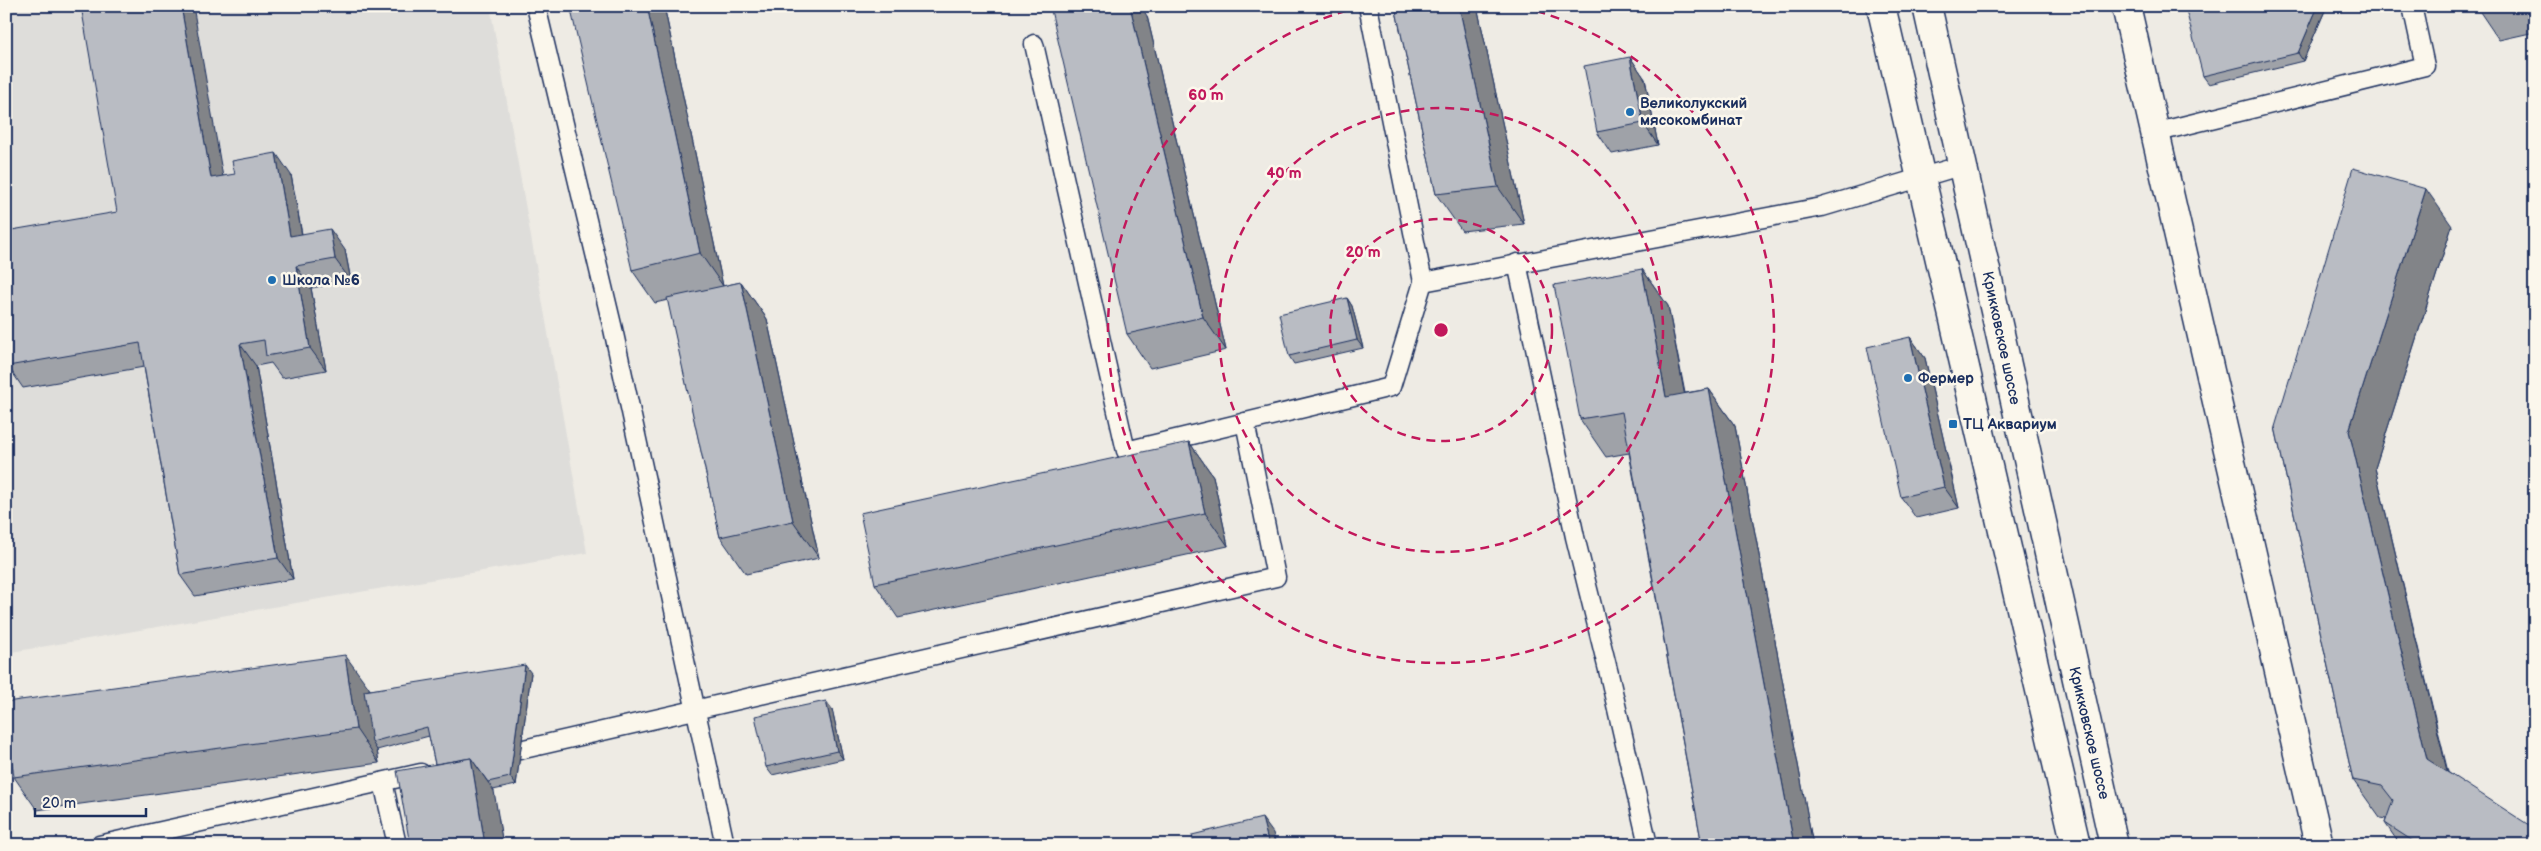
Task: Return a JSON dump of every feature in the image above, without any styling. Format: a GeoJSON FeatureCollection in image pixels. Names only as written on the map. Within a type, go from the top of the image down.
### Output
{"type":"FeatureCollection","features":[{"type":"Feature","properties":{"kind":"main road"},"geometry":{"type":"LineString","coordinates":[[1881,6],[2076,845]]}},
{"type":"Feature","properties":{"kind":"main road","name":"Крикковское шоссе"},"geometry":{"type":"LineString","coordinates":[[1927,6],[2114,845]]}},
{"type":"Feature","properties":{"kind":"main road"},"geometry":{"type":"LineString","coordinates":[[2126,6],[2319,845]]}},
{"type":"Feature","properties":{"kind":"lane"},"geometry":{"type":"LineString","coordinates":[[536,6],[613,329],[694,708],[726,845]]}},
{"type":"Feature","properties":{"kind":"lane"},"geometry":{"type":"LineString","coordinates":[[1034,44],[1126,451],[1391,387],[1423,282],[1368,6]]}},
{"type":"Feature","properties":{"kind":"lane"},"geometry":{"type":"LineString","coordinates":[[2154,132],[2425,66],[2412,6]]}},
{"type":"Feature","properties":{"kind":"lane"},"geometry":{"type":"LineString","coordinates":[[1423,282],[1822,207],[1962,165]]}},
{"type":"Feature","properties":{"kind":"lane"},"geometry":{"type":"LineString","coordinates":[[1517,263],[1575,537],[1648,845]]}},
{"type":"Feature","properties":{"kind":"lane"},"geometry":{"type":"LineString","coordinates":[[480,759],[694,708],[1276,577],[1246,422]]}},
{"type":"Feature","properties":{"kind":"lane"},"geometry":{"type":"LineString","coordinates":[[99,845],[442,768]]}},
{"type":"Feature","properties":{"kind":"lane"},"geometry":{"type":"LineString","coordinates":[[383,782],[397,845]]}},
{"type":"Feature","properties":{"kind":"shaded area","name":"Школа №6"},"geometry":{"type":"Polygon","coordinates":[[[490,6],[587,553],[6,653],[6,7],[490,6]]]}},
{"type":"Feature","properties":{"kind":"building"},"geometry":{"type":"Polygon","coordinates":[[[81,6],[181,6],[211,178],[235,174],[232,161],[276,153],[290,236],[330,229],[335,259],[296,266],[310,348],[266,356],[264,340],[240,344],[278,558],[180,575],[140,343],[8,366],[6,358],[6,231],[117,212],[81,6]]]}},
{"type":"Feature","properties":{"kind":"building"},"geometry":{"type":"Polygon","coordinates":[[[570,6],[647,6],[700,253],[632,270],[570,6]]]}},
{"type":"Feature","properties":{"kind":"building"},"geometry":{"type":"Polygon","coordinates":[[[1050,6],[1130,6],[1203,317],[1127,334],[1050,6]]]}},
{"type":"Feature","properties":{"kind":"building"},"geometry":{"type":"Polygon","coordinates":[[[1395,6],[1459,6],[1498,187],[1436,194],[1395,6]]]}},
{"type":"Feature","properties":{"kind":"building"},"geometry":{"type":"Polygon","coordinates":[[[2185,6],[2318,6],[2298,53],[2203,76],[2185,6]]]}},
{"type":"Feature","properties":{"kind":"building"},"geometry":{"type":"Polygon","coordinates":[[[1630,57],[1643,123],[1597,132],[1584,66],[1630,57]]]}},
{"type":"Feature","properties":{"kind":"building"},"geometry":{"type":"Polygon","coordinates":[[[2353,168],[2426,189],[2349,431],[2427,759],[2535,829],[2535,845],[2419,845],[2385,823],[2393,800],[2382,786],[2353,780],[2275,427],[2353,168]]]}},
{"type":"Feature","properties":{"kind":"building"},"geometry":{"type":"Polygon","coordinates":[[[1642,269],[1666,397],[1709,389],[1794,845],[1702,845],[1622,412],[1580,419],[1554,285],[1642,269]]]}},
{"type":"Feature","properties":{"kind":"building"},"geometry":{"type":"Polygon","coordinates":[[[741,282],[793,521],[720,537],[667,298],[741,282]]]}},
{"type":"Feature","properties":{"kind":"building"},"geometry":{"type":"Polygon","coordinates":[[[1347,298],[1357,340],[1289,356],[1279,314],[1347,298]]]}},
{"type":"Feature","properties":{"kind":"building"},"geometry":{"type":"Polygon","coordinates":[[[1910,337],[1944,487],[1901,497],[1867,347],[1910,337]]]}},
{"type":"Feature","properties":{"kind":"building"},"geometry":{"type":"Polygon","coordinates":[[[1189,442],[1205,513],[875,584],[860,513],[1189,442]]]}},
{"type":"Feature","properties":{"kind":"building"},"geometry":{"type":"Polygon","coordinates":[[[345,655],[356,729],[14,777],[6,721],[6,702],[345,655]]]}},
{"type":"Feature","properties":{"kind":"building"},"geometry":{"type":"Polygon","coordinates":[[[525,665],[510,777],[488,782],[471,758],[435,764],[427,727],[372,742],[364,691],[525,665]]]}},
{"type":"Feature","properties":{"kind":"building"},"geometry":{"type":"Polygon","coordinates":[[[826,701],[837,751],[766,767],[755,716],[826,701]]]}},
{"type":"Feature","properties":{"kind":"building"},"geometry":{"type":"Polygon","coordinates":[[[471,758],[485,845],[410,845],[397,771],[471,758]]]}},
{"type":"Feature","properties":{"kind":"building"},"geometry":{"type":"Polygon","coordinates":[[[1262,818],[1269,845],[1194,845],[1192,835],[1262,818]]]}},
{"type":"Feature","properties":{"kind":"place","name":"Великолукский мясокомбинат"},"geometry":{"type":"Point","coordinates":[1630,112]}},
{"type":"Feature","properties":{"kind":"place","name":"Школа №6"},"geometry":{"type":"Point","coordinates":[272,280]}},
{"type":"Feature","properties":{"kind":"place","name":"Фермер"},"geometry":{"type":"Point","coordinates":[1908,378]}},
{"type":"Feature","properties":{"kind":"place","name":"ТЦ Аквариум"},"geometry":{"type":"Point","coordinates":[1953,424]}}]}
